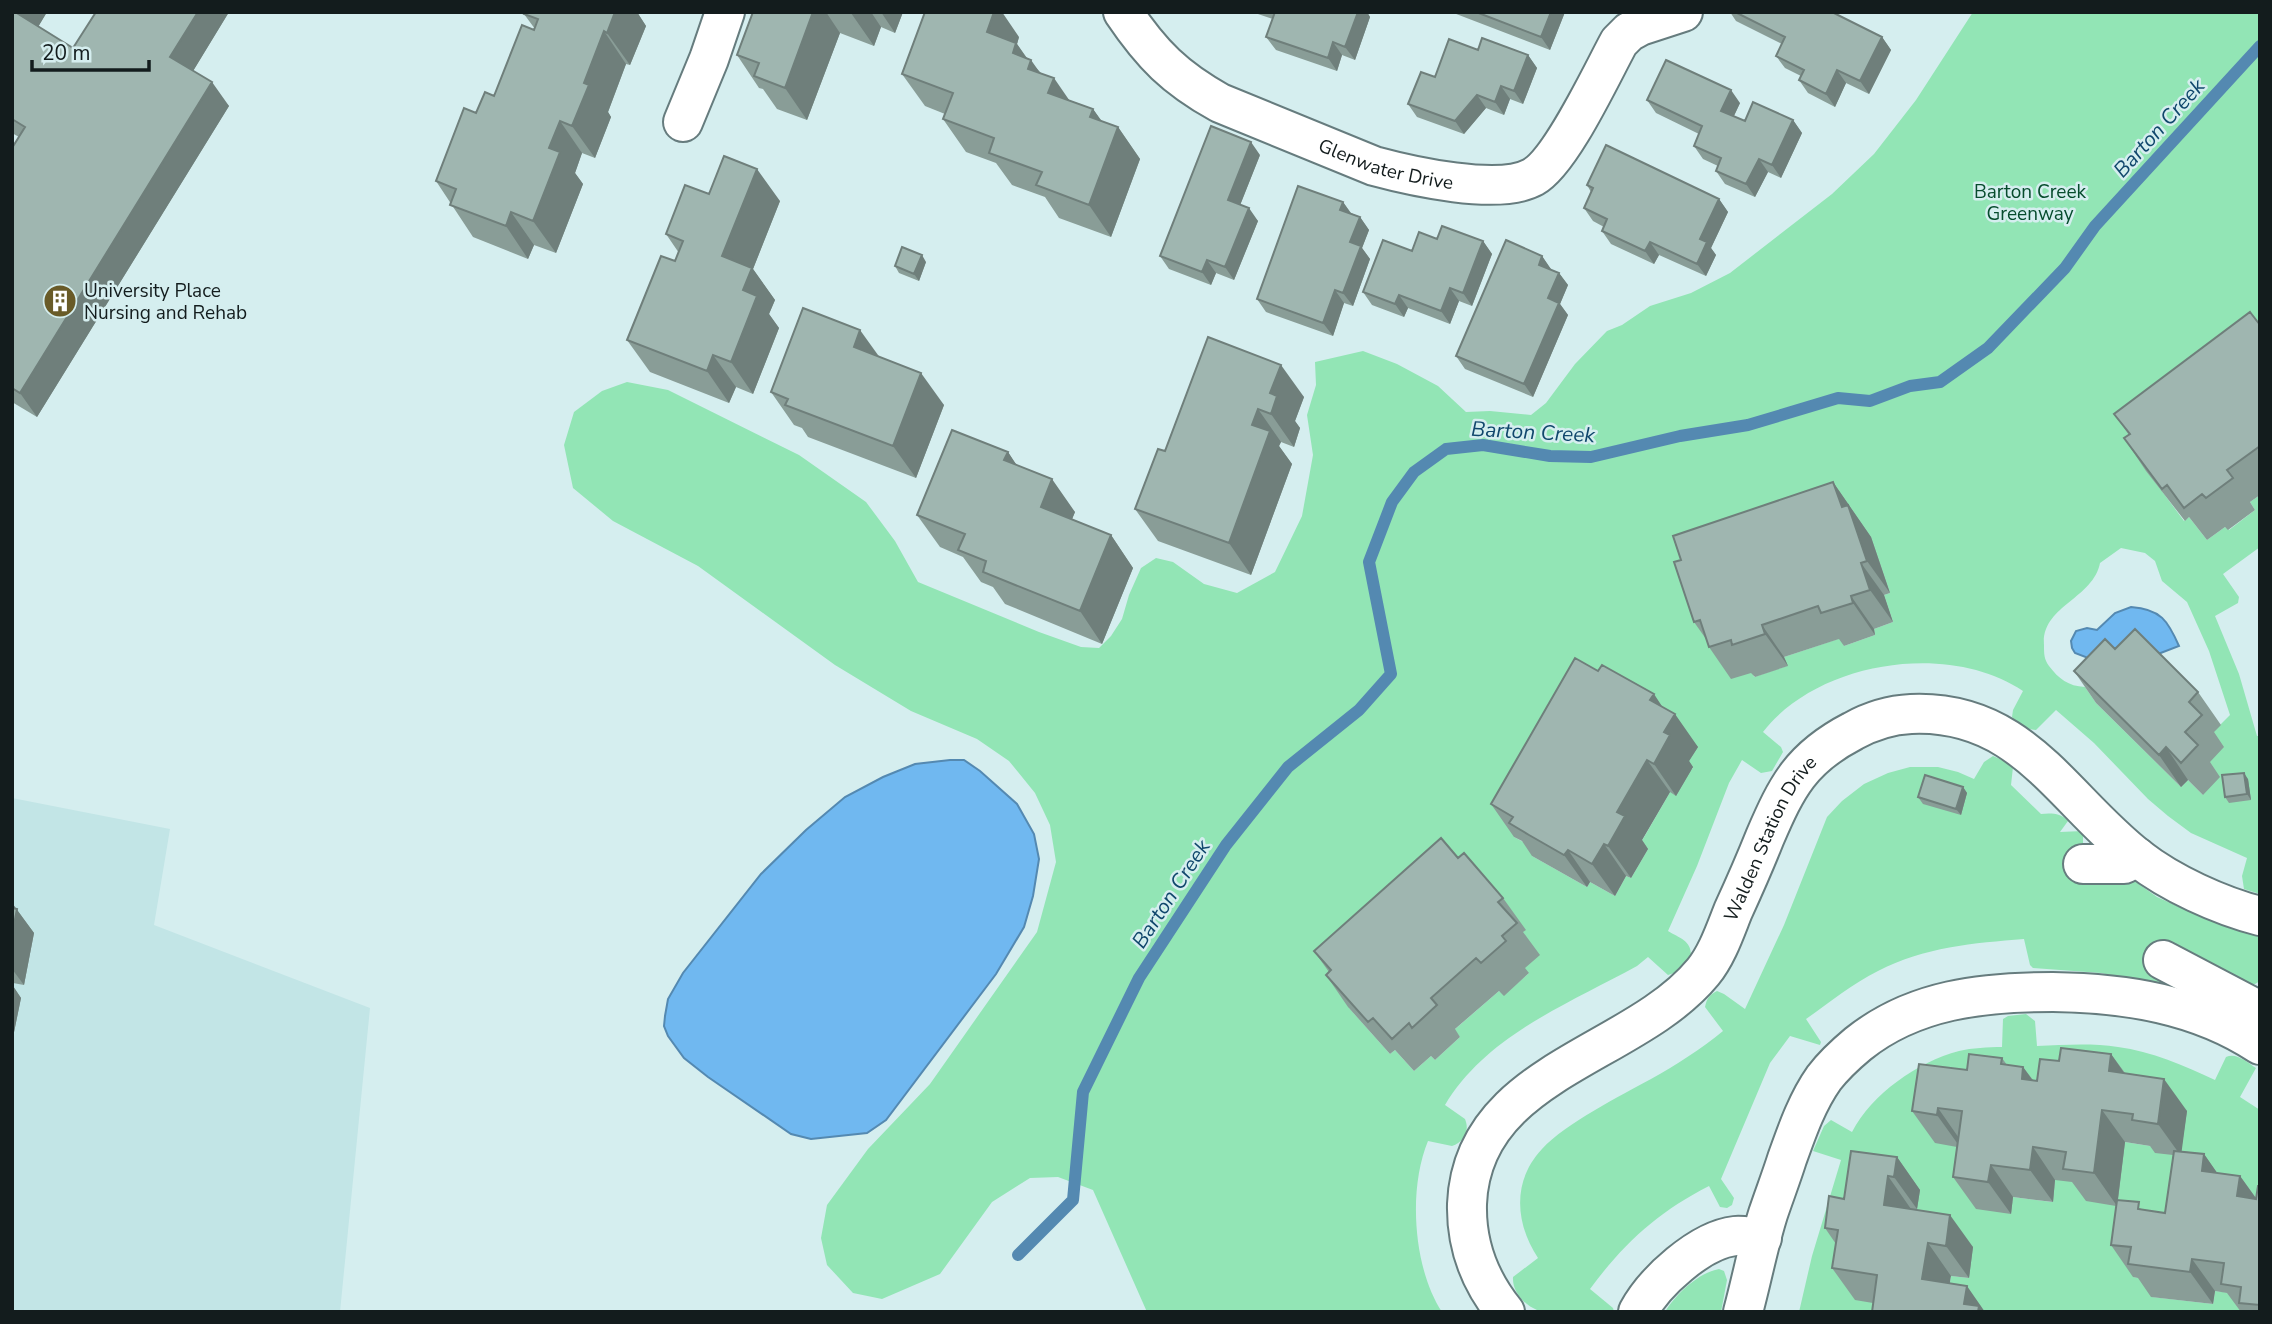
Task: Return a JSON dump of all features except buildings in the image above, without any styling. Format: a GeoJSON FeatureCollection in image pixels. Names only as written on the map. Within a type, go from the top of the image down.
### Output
{"type":"FeatureCollection","features":[{"type":"Feature","properties":{"kind":"street"},"geometry":{"type":"LineString","coordinates":[[682,122],[709,59],[725,12]]}},
{"type":"Feature","properties":{"kind":"street","name":"Glenwater Drive"},"geometry":{"type":"LineString","coordinates":[[1124,12],[1162,63],[1220,103],[1374,166],[1438,179],[1506,186],[1534,177],[1544,169],[1565,141],[1619,27],[1629,32],[1683,12]]}},
{"type":"Feature","properties":{"kind":"street","name":"Walden Station Drive"},"geometry":{"type":"LineString","coordinates":[[1505,1312],[1478,1269],[1469,1236],[1468,1191],[1472,1169],[1488,1133],[1502,1114],[1538,1085],[1562,1068],[1650,1018],[1674,1002],[1694,983],[1715,954],[1781,799],[1806,764],[1826,747],[1867,723],[1911,714],[1943,715],[1995,730],[2023,750],[2137,858],[2206,897],[2260,916]]}},
{"type":"Feature","properties":{"kind":"street"},"geometry":{"type":"LineString","coordinates":[[2083,864],[2124,864],[2137,858]]}},
{"type":"Feature","properties":{"kind":"street"},"geometry":{"type":"LineString","coordinates":[[2163,960],[2260,1010]]}},
{"type":"Feature","properties":{"kind":"street"},"geometry":{"type":"LineString","coordinates":[[1743,1312],[1768,1215],[1813,1094],[1840,1060],[1877,1029],[1920,1009],[1960,998],[2013,992],[2078,992],[2122,996],[2187,1010],[2230,1028],[2260,1045]]}},
{"type":"Feature","properties":{"kind":"street"},"geometry":{"type":"LineString","coordinates":[[1638,1312],[1665,1276],[1704,1248],[1734,1236],[1762,1238]]}},
{"type":"Feature","properties":{"kind":"shaded area"},"geometry":{"type":"Polygon","coordinates":[[[12,798],[170,829],[154,925],[370,1008],[340,1312],[12,1312],[12,798]]]}},
{"type":"Feature","properties":{"kind":"green space","name":"Barton Creek Greenway"},"geometry":{"type":"Polygon","coordinates":[[[1973,12],[2260,12],[2260,354],[2147,471],[2184,521],[2189,517],[2207,540],[2225,527],[2229,530],[2255,510],[2250,502],[2260,495],[2260,547],[2223,574],[2239,597],[2238,603],[2215,616],[2239,674],[2257,736],[2260,736],[2260,894],[2244,889],[2242,876],[2247,858],[2191,833],[2168,816],[2094,743],[2056,710],[2036,730],[2017,722],[2012,717],[2013,710],[2023,691],[1993,675],[1959,666],[1923,663],[1886,666],[1850,675],[1816,689],[1787,708],[1763,732],[1781,747],[1783,752],[1772,771],[1761,773],[1742,760],[1729,783],[1668,931],[1684,940],[1690,950],[1691,955],[1677,972],[1668,975],[1648,957],[1637,966],[1557,1008],[1506,1040],[1483,1059],[1462,1080],[1445,1105],[1465,1119],[1465,1136],[1452,1146],[1428,1141],[1422,1160],[1416,1205],[1425,1273],[1442,1312],[1147,1312],[1093,1190],[1058,1177],[1030,1178],[992,1202],[940,1274],[882,1299],[853,1293],[827,1265],[821,1238],[827,1205],[868,1149],[930,1084],[1037,932],[1056,862],[1050,825],[1035,793],[1009,761],[977,739],[911,711],[835,665],[698,566],[613,521],[573,488],[564,445],[574,412],[602,391],[627,382],[668,390],[799,455],[866,502],[895,541],[918,582],[1039,632],[1081,647],[1099,648],[1122,619],[1141,568],[1156,558],[1173,562],[1204,584],[1237,593],[1275,572],[1302,516],[1313,455],[1307,415],[1316,385],[1315,362],[1363,351],[1397,364],[1438,386],[1466,412],[1490,411],[1531,415],[1546,403],[1575,364],[1607,331],[1622,325],[1650,306],[1691,293],[1730,273],[1832,194],[1874,154],[1916,100],[1973,12]],[[1871,538],[1753,672],[1754,677],[1787,666],[1784,657],[1841,638],[1844,646],[1875,635],[1874,629],[1893,622],[1884,595],[1890,593],[1871,538]],[[2121,548],[2100,563],[2088,586],[2050,621],[2045,632],[2046,661],[2064,681],[2085,687],[2096,703],[2181,787],[2188,780],[2203,795],[2211,734],[2230,715],[2209,651],[2187,602],[2162,581],[2155,561],[2145,553],[2121,548]],[[1693,768],[1514,837],[1536,849],[1532,856],[1587,887],[1590,882],[1615,896],[1626,876],[1631,878],[1648,849],[1640,844],[1670,792],[1693,768]],[[1529,973],[1349,1008],[1390,1054],[1395,1050],[1414,1071],[1431,1056],[1435,1060],[1460,1037],[1454,1030],[1499,991],[1504,995],[1529,973]]]}},
{"type":"Feature","properties":{"kind":"green space"},"geometry":{"type":"Polygon","coordinates":[[[1993,756],[2013,767],[2011,785],[2041,814],[2056,814],[2068,821],[2060,832],[2083,831],[2083,875],[2129,877],[2157,897],[2260,937],[2260,981],[2255,984],[2175,982],[2173,989],[2101,973],[2033,968],[2024,939],[1931,951],[1895,963],[1859,982],[1806,1019],[1821,1042],[1820,1045],[1790,1036],[1770,1063],[1721,1179],[1734,1198],[1732,1205],[1727,1208],[1720,1207],[1709,1186],[1643,1230],[1590,1289],[1613,1308],[1614,1312],[1542,1312],[1528,1305],[1517,1292],[1513,1277],[1538,1258],[1525,1231],[1520,1202],[1525,1175],[1542,1149],[1565,1129],[1670,1068],[1723,1031],[1705,1007],[1712,994],[1717,991],[1724,994],[1745,1009],[1784,925],[1827,817],[1842,801],[1864,784],[1910,767],[1938,767],[1974,779],[1984,762],[1993,756]]]}},
{"type":"Feature","properties":{"kind":"green space"},"geometry":{"type":"Polygon","coordinates":[[[2026,1014],[2035,1021],[2037,1046],[2088,1045],[2130,1049],[2168,1060],[2215,1080],[2226,1057],[2241,1058],[2256,1068],[2240,1097],[2260,1110],[2260,1208],[2133,1277],[2154,1280],[2152,1297],[2213,1304],[2215,1291],[2247,1295],[2245,1312],[1945,1312],[1951,1276],[1969,1278],[1907,1237],[1874,1183],[1899,1312],[1799,1312],[1812,1256],[1841,1160],[1813,1151],[1824,1126],[1831,1120],[1852,1132],[1871,1105],[1912,1071],[1959,1051],[2002,1047],[2003,1019],[2026,1014]],[[2187,1111],[1985,1144],[2010,1214],[2013,1197],[2052,1202],[2055,1180],[2125,1142],[2156,1147],[2187,1111]]]}},
{"type":"Feature","properties":{"kind":"green space"},"geometry":{"type":"Polygon","coordinates":[[[1719,1269],[1724,1271],[1727,1280],[1721,1312],[1665,1312],[1688,1285],[1719,1269]]]}},
{"type":"Feature","properties":{"kind":"water"},"geometry":{"type":"Polygon","coordinates":[[[2131,607],[2150,610],[2162,618],[2179,646],[2158,654],[2147,642],[2088,658],[2075,653],[2071,641],[2076,631],[2087,628],[2097,630],[2115,613],[2131,607]]]}},
{"type":"Feature","properties":{"kind":"water"},"geometry":{"type":"Polygon","coordinates":[[[964,760],[980,771],[1017,804],[1034,834],[1039,859],[1033,896],[1024,927],[996,974],[886,1120],[867,1133],[811,1139],[791,1134],[684,1058],[664,1026],[668,999],[683,973],[761,874],[806,830],[845,797],[883,777],[915,764],[964,760]]]}},
{"type":"Feature","properties":{"kind":"waterway","name":"Barton Creek"},"geometry":{"type":"LineString","coordinates":[[1018,1255],[1073,1200],[1083,1092],[1139,978],[1226,845],[1288,767],[1359,710],[1391,674],[1369,562],[1392,502],[1414,472],[1446,449],[1483,445],[1550,456],[1591,457],[1680,436],[1748,425],[1838,398],[1870,401],[1910,386],[1940,382],[1988,348],[2065,268],[2095,226],[2260,46]]}},
{"type":"Feature","properties":{"kind":"place","name":"University Place Nursing and Rehab"},"geometry":{"type":"Point","coordinates":[60,301]}}]}
